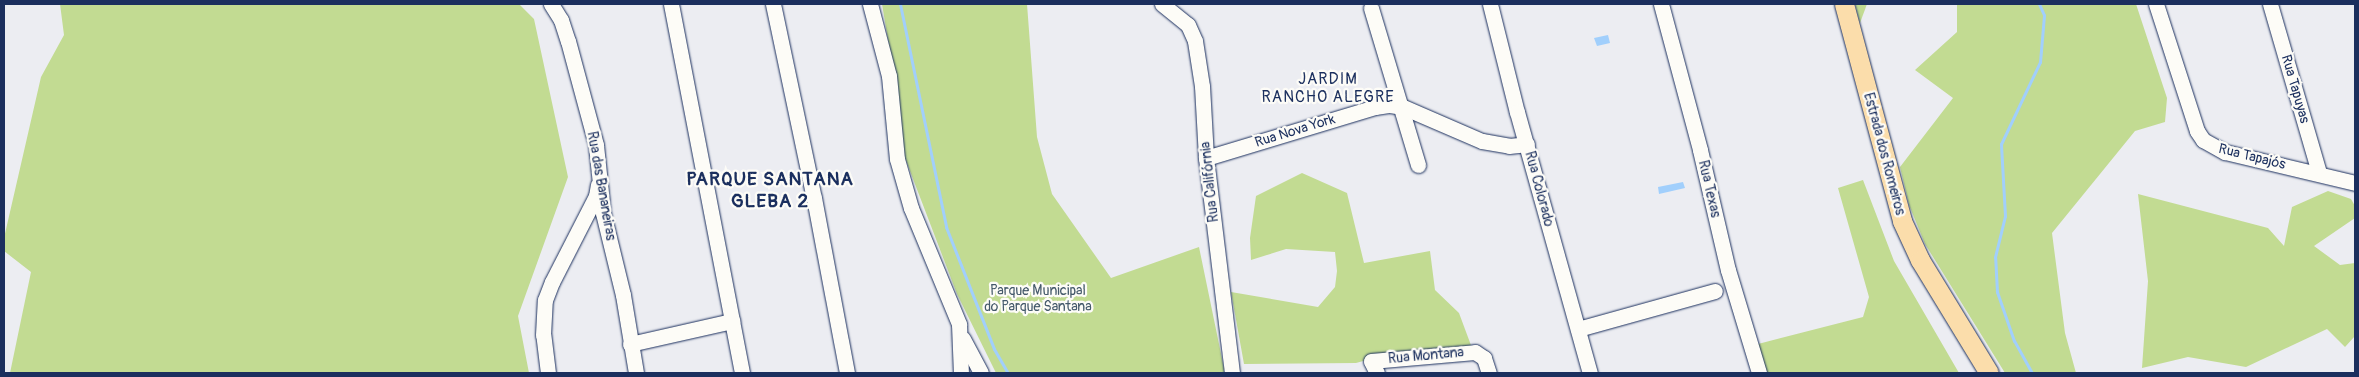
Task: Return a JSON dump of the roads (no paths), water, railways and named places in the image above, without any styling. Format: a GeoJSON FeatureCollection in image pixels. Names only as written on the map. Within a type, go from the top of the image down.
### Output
{"type":"FeatureCollection","features":[{"type":"Feature","properties":{"kind":"main road","name":"Estrada dos Romeiros"},"geometry":{"type":"LineString","coordinates":[[1832,4],[1890,225],[1910,266],[1975,373]]}},
{"type":"Feature","properties":{"kind":"main road","name":"Estrada dos Romeiros"},"geometry":{"type":"LineString","coordinates":[[1844,4],[1902,221],[1920,260],[1989,373]]}},
{"type":"Feature","properties":{"kind":"street","name":"Rua das Bananeiras"},"geometry":{"type":"LineString","coordinates":[[551,4],[564,27],[596,145],[598,184],[623,295],[636,373]]}},
{"type":"Feature","properties":{"kind":"street"},"geometry":{"type":"LineString","coordinates":[[671,4],[742,373]]}},
{"type":"Feature","properties":{"kind":"street"},"geometry":{"type":"LineString","coordinates":[[773,4],[814,198],[847,373]]}},
{"type":"Feature","properties":{"kind":"street"},"geometry":{"type":"LineString","coordinates":[[870,4],[889,76],[893,136],[904,188],[959,324],[961,336],[961,373]]}},
{"type":"Feature","properties":{"kind":"street","name":"Rua Califórnia"},"geometry":{"type":"LineString","coordinates":[[1162,4],[1188,25],[1195,41],[1202,86],[1206,158],[1232,373]]}},
{"type":"Feature","properties":{"kind":"street","name":"Rua Colorado"},"geometry":{"type":"LineString","coordinates":[[1490,4],[1590,373]]}},
{"type":"Feature","properties":{"kind":"street","name":"Rua Texas"},"geometry":{"type":"LineString","coordinates":[[1661,4],[1700,150],[1728,270],[1759,373]]}},
{"type":"Feature","properties":{"kind":"street","name":"Rua Tapajós"},"geometry":{"type":"LineString","coordinates":[[2156,4],[2197,131],[2203,140],[2225,152],[2320,173],[2355,183]]}},
{"type":"Feature","properties":{"kind":"street","name":"Rua Tapuyas"},"geometry":{"type":"LineString","coordinates":[[2270,4],[2320,173]]}},
{"type":"Feature","properties":{"kind":"street"},"geometry":{"type":"LineString","coordinates":[[1371,8],[1403,107],[1418,165]]}},
{"type":"Feature","properties":{"kind":"street","name":"Rua Nova York"},"geometry":{"type":"LineString","coordinates":[[1206,158],[1374,107],[1390,105],[1403,107],[1482,141],[1509,146],[1527,144]]}},
{"type":"Feature","properties":{"kind":"street"},"geometry":{"type":"LineString","coordinates":[[548,373],[543,335],[545,300],[552,282],[596,196],[598,184]]}},
{"type":"Feature","properties":{"kind":"street"},"geometry":{"type":"LineString","coordinates":[[1578,329],[1715,291]]}},
{"type":"Feature","properties":{"kind":"street"},"geometry":{"type":"LineString","coordinates":[[630,344],[732,321]]}},
{"type":"Feature","properties":{"kind":"street"},"geometry":{"type":"LineString","coordinates":[[961,336],[980,373]]}},
{"type":"Feature","properties":{"kind":"street","name":"Rua Montana"},"geometry":{"type":"LineString","coordinates":[[1374,367],[1475,352],[1484,358],[1489,373]]}},
{"type":"Feature","properties":{"kind":"water"},"geometry":{"type":"Polygon","coordinates":[[[1608,35],[1610,43],[1597,46],[1594,38],[1608,35]]]}},
{"type":"Feature","properties":{"kind":"water"},"geometry":{"type":"Polygon","coordinates":[[[1683,182],[1685,188],[1659,194],[1658,187],[1683,182]]]}},
{"type":"Feature","properties":{"kind":"waterway"},"geometry":{"type":"LineString","coordinates":[[900,4],[946,227],[994,349],[1008,373]]}},
{"type":"Feature","properties":{"kind":"waterway"},"geometry":{"type":"LineString","coordinates":[[2032,373],[2014,341],[1997,292],[1995,257],[2005,216],[2001,144],[2040,62],[2044,15],[2039,4]]}},
{"type":"Feature","properties":{"kind":"district","name":"JARDIM RANCHO ALEGRE"},"geometry":{"type":"Point","coordinates":[1328,88]}},
{"type":"Feature","properties":{"kind":"district","name":"PARQUE SANTANA GLEBA 2"},"geometry":{"type":"Point","coordinates":[770,191]}},
{"type":"Feature","properties":{"kind":"park label","name":"Parque Municipal do Parque Santana"},"geometry":{"type":"Point","coordinates":[1038,300]}}]}
